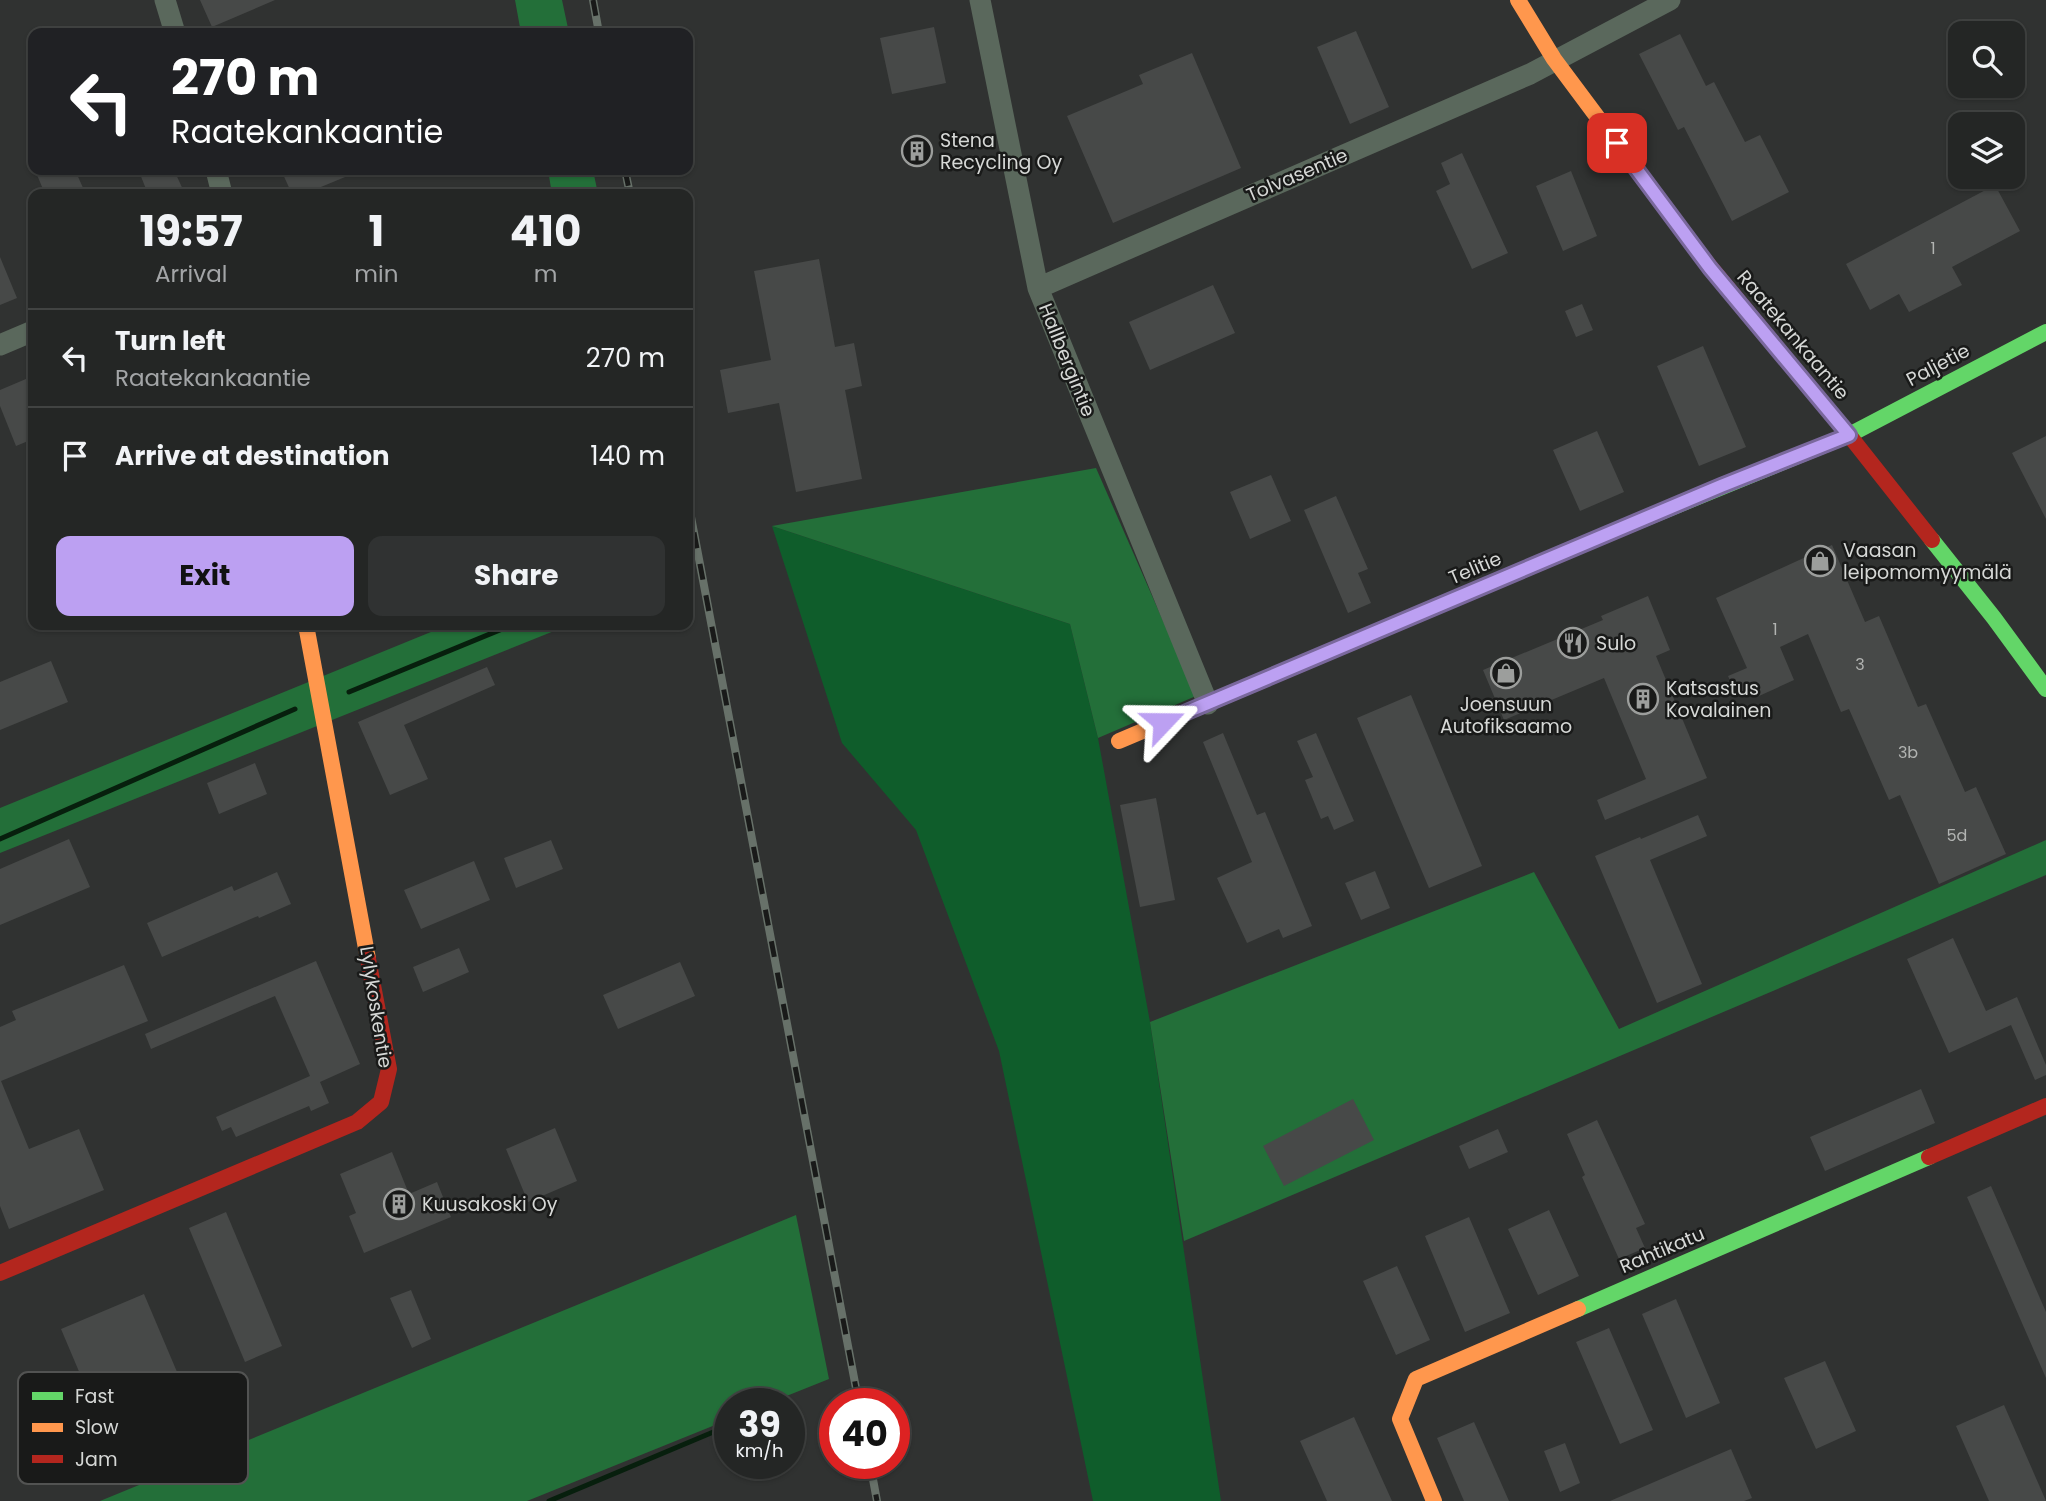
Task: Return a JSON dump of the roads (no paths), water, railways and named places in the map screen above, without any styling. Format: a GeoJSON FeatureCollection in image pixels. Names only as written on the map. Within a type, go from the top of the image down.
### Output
{"type":"FeatureCollection","features":[{"type":"Feature","properties":{"kind":"street"},"geometry":{"type":"LineString","coordinates":[[165,0],[173,28]]}},
{"type":"Feature","properties":{"kind":"street","name":"Hallbergintie"},"geometry":{"type":"LineString","coordinates":[[980,0],[1038,288],[1208,704]]}},
{"type":"Feature","properties":{"kind":"street","name":"Raatekankaantie"},"geometry":{"type":"LineString","coordinates":[[1518,0],[1554,60],[1710,268],[1849,435],[1994,618],[2046,689]]}},
{"type":"Feature","properties":{"kind":"street","name":"Tolvasentie"},"geometry":{"type":"LineString","coordinates":[[1038,288],[1530,74],[1670,0]]}},
{"type":"Feature","properties":{"kind":"street","name":"Paljetie"},"geometry":{"type":"LineString","coordinates":[[1849,435],[2046,332]]}},
{"type":"Feature","properties":{"kind":"street"},"geometry":{"type":"LineString","coordinates":[[0,345],[28,333]]}},
{"type":"Feature","properties":{"kind":"street","name":"Telitie"},"geometry":{"type":"LineString","coordinates":[[1119,741],[1721,486],[1849,435]]}},
{"type":"Feature","properties":{"kind":"street","name":"Lylykoskentie"},"geometry":{"type":"LineString","coordinates":[[0,1273],[357,1122],[381,1102],[389,1069],[307,630]]}},
{"type":"Feature","properties":{"kind":"street","name":"Rahtikatu"},"geometry":{"type":"LineString","coordinates":[[1434,1501],[1400,1419],[1416,1379],[2046,1106]]}},
{"type":"Feature","properties":{"kind":"waterway"},"geometry":{"type":"LineString","coordinates":[[349,692],[500,630]]}},
{"type":"Feature","properties":{"kind":"waterway"},"geometry":{"type":"LineString","coordinates":[[0,839],[295,709]]}},
{"type":"Feature","properties":{"kind":"waterway"},"geometry":{"type":"LineString","coordinates":[[549,1501],[714,1432]]}},
{"type":"Feature","properties":{"kind":"railway"},"geometry":{"type":"LineString","coordinates":[[593,0],[598,28]]}},
{"type":"Feature","properties":{"kind":"railway"},"geometry":{"type":"LineString","coordinates":[[626,175],[629,189]]}},
{"type":"Feature","properties":{"kind":"railway"},"geometry":{"type":"LineString","coordinates":[[693,527],[856,1388]]}},
{"type":"Feature","properties":{"kind":"railway"},"geometry":{"type":"LineString","coordinates":[[873,1479],[877,1501]]}},
{"type":"Feature","properties":{"kind":"place","name":"Stena Recycling Oy"},"geometry":{"type":"Point","coordinates":[917,151]}},
{"type":"Feature","properties":{"kind":"place","name":"Vaasan leipomomyymälä"},"geometry":{"type":"Point","coordinates":[1820,561]}},
{"type":"Feature","properties":{"kind":"place","name":"Sulo"},"geometry":{"type":"Point","coordinates":[1573,643]}},
{"type":"Feature","properties":{"kind":"place","name":"Joensuun Autofiksaamo"},"geometry":{"type":"Point","coordinates":[1506,673]}},
{"type":"Feature","properties":{"kind":"place","name":"Katsastus Kovalainen"},"geometry":{"type":"Point","coordinates":[1643,699]}},
{"type":"Feature","properties":{"kind":"place","name":"Kuusakoski Oy"},"geometry":{"type":"Point","coordinates":[399,1204]}}]}
